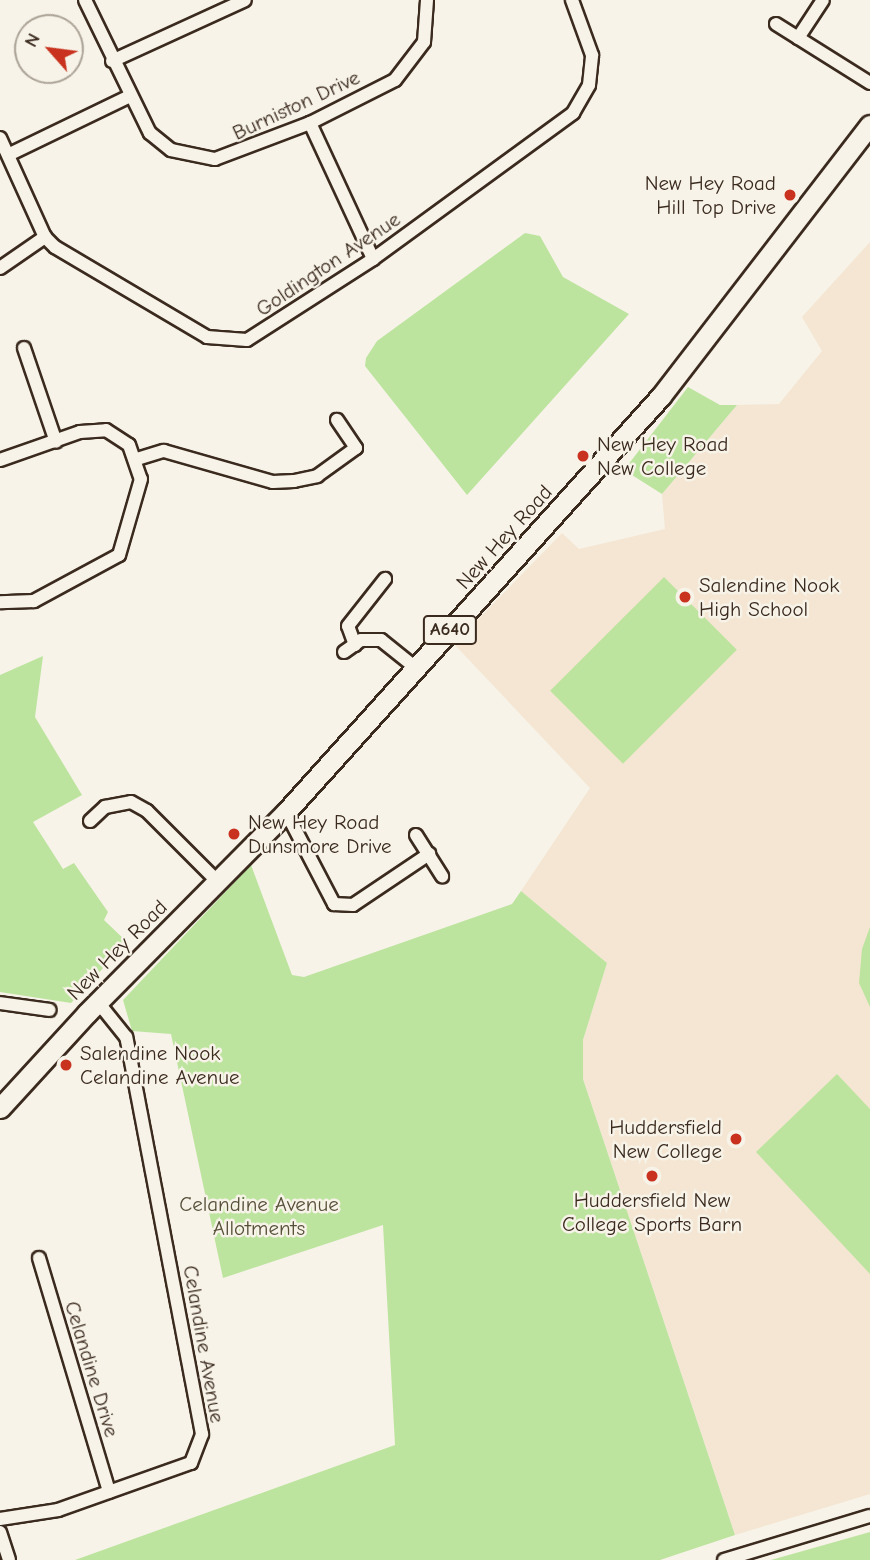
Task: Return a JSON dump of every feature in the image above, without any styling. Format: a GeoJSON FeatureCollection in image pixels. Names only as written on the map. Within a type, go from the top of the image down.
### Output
{"type":"FeatureCollection","features":[{"type":"Feature","properties":{"kind":"highway","name":"New Hey Road"},"geometry":{"type":"LineString","coordinates":[[0,1108],[98,1002],[286,811],[662,397],[870,125]]}},
{"type":"Feature","properties":{"kind":"street","name":"Burniston Drive"},"geometry":{"type":"LineString","coordinates":[[85,0],[128,97],[160,142],[186,155],[206,158],[231,156],[310,123],[405,71],[424,42],[427,0]]}},
{"type":"Feature","properties":{"kind":"street"},"geometry":{"type":"LineString","coordinates":[[113,61],[245,0]]}},
{"type":"Feature","properties":{"kind":"street","name":"Goldington Avenue"},"geometry":{"type":"LineString","coordinates":[[45,237],[207,338],[228,342],[265,332],[373,259],[573,113],[589,85],[593,55],[572,0]]}},
{"type":"Feature","properties":{"kind":"street"},"geometry":{"type":"LineString","coordinates":[[798,38],[823,0]]}},
{"type":"Feature","properties":{"kind":"street"},"geometry":{"type":"LineString","coordinates":[[776,24],[870,83]]}},
{"type":"Feature","properties":{"kind":"street"},"geometry":{"type":"LineString","coordinates":[[10,154],[128,97]]}},
{"type":"Feature","properties":{"kind":"street"},"geometry":{"type":"LineString","coordinates":[[310,123],[373,259]]}},
{"type":"Feature","properties":{"kind":"street"},"geometry":{"type":"LineString","coordinates":[[0,138],[10,154],[45,237],[0,268]]}},
{"type":"Feature","properties":{"kind":"street"},"geometry":{"type":"LineString","coordinates":[[24,348],[56,442]]}},
{"type":"Feature","properties":{"kind":"street"},"geometry":{"type":"LineString","coordinates":[[137,459],[164,451],[273,482],[293,481],[317,476],[356,448],[337,420]]}},
{"type":"Feature","properties":{"kind":"street"},"geometry":{"type":"LineString","coordinates":[[0,460],[93,429],[106,430],[117,433],[137,459],[141,479],[119,555],[34,601],[0,602]]}},
{"type":"Feature","properties":{"kind":"street"},"geometry":{"type":"LineString","coordinates":[[385,579],[348,626],[349,648],[361,640],[381,640],[416,668]]}},
{"type":"Feature","properties":{"kind":"street"},"geometry":{"type":"LineString","coordinates":[[90,821],[105,807],[131,802],[147,811],[217,880]]}},
{"type":"Feature","properties":{"kind":"street"},"geometry":{"type":"LineString","coordinates":[[286,811],[334,904],[353,905],[429,853]]}},
{"type":"Feature","properties":{"kind":"street"},"geometry":{"type":"LineString","coordinates":[[416,835],[442,876]]}},
{"type":"Feature","properties":{"kind":"street","name":"Celandine Avenue"},"geometry":{"type":"LineString","coordinates":[[0,1519],[58,1510],[191,1463],[202,1434],[126,1037],[98,1002]]}},
{"type":"Feature","properties":{"kind":"street"},"geometry":{"type":"LineString","coordinates":[[0,1003],[50,1010]]}},
{"type":"Feature","properties":{"kind":"street","name":"Celandine Drive"},"geometry":{"type":"LineString","coordinates":[[38,1258],[109,1492]]}},
{"type":"Feature","properties":{"kind":"street"},"geometry":{"type":"LineString","coordinates":[[724,1560],[870,1516]]}},
{"type":"Feature","properties":{"kind":"street"},"geometry":{"type":"LineString","coordinates":[[0,1532],[9,1560]]}},
{"type":"Feature","properties":{"kind":"shaded area"},"geometry":{"type":"Polygon","coordinates":[[[870,242],[870,1494],[735,1535],[583,1079],[583,1040],[607,963],[521,891],[590,788],[454,644],[562,533],[579,549],[665,529],[662,494],[737,405],[779,404],[822,351],[802,317],[870,242]]]}},
{"type":"Feature","properties":{"kind":"green space"},"geometry":{"type":"Polygon","coordinates":[[[525,233],[540,236],[563,277],[629,314],[467,495],[365,366],[366,358],[377,341],[525,233]]]}},
{"type":"Feature","properties":{"kind":"green space"},"geometry":{"type":"Polygon","coordinates":[[[688,387],[720,405],[737,405],[662,494],[624,470],[688,387]]]}},
{"type":"Feature","properties":{"kind":"green space"},"geometry":{"type":"Polygon","coordinates":[[[664,577],[737,650],[623,764],[550,691],[664,577]]]}},
{"type":"Feature","properties":{"kind":"green space"},"geometry":{"type":"Polygon","coordinates":[[[43,656],[35,717],[82,795],[33,822],[63,869],[74,863],[108,912],[104,920],[127,942],[71,1003],[0,992],[0,675],[43,656]]]}},
{"type":"Feature","properties":{"kind":"green space","name":"Celandine Avenue Allotments"},"geometry":{"type":"Polygon","coordinates":[[[251,865],[292,975],[304,977],[512,904],[521,891],[607,963],[583,1040],[583,1079],[735,1535],[660,1560],[75,1560],[395,1445],[383,1225],[223,1278],[171,1034],[132,1031],[123,1000],[251,865]]]}},
{"type":"Feature","properties":{"kind":"green space"},"geometry":{"type":"Polygon","coordinates":[[[870,927],[870,1007],[859,983],[862,949],[870,927]]]}},
{"type":"Feature","properties":{"kind":"green space"},"geometry":{"type":"Polygon","coordinates":[[[837,1074],[870,1109],[870,1274],[756,1152],[837,1074]]]}},
{"type":"Feature","properties":{"kind":"green space"},"geometry":{"type":"Polygon","coordinates":[[[870,1532],[870,1560],[771,1560],[870,1532]]]}},
{"type":"Feature","properties":{"kind":"place","name":"New Hey Road Hill Top Drive"},"geometry":{"type":"Point","coordinates":[790,195]}},
{"type":"Feature","properties":{"kind":"place","name":"New Hey Road New College"},"geometry":{"type":"Point","coordinates":[583,456]}},
{"type":"Feature","properties":{"kind":"place","name":"Salendine Nook High School"},"geometry":{"type":"Point","coordinates":[685,597]}},
{"type":"Feature","properties":{"kind":"place","name":"New Hey Road Dunsmore Drive"},"geometry":{"type":"Point","coordinates":[234,834]}},
{"type":"Feature","properties":{"kind":"place","name":"Salendine Nook Celandine Avenue"},"geometry":{"type":"Point","coordinates":[66,1065]}},
{"type":"Feature","properties":{"kind":"place","name":"Huddersfield New College"},"geometry":{"type":"Point","coordinates":[736,1139]}},
{"type":"Feature","properties":{"kind":"place","name":"Huddersfield New College Sports Barn"},"geometry":{"type":"Point","coordinates":[652,1176]}}]}
